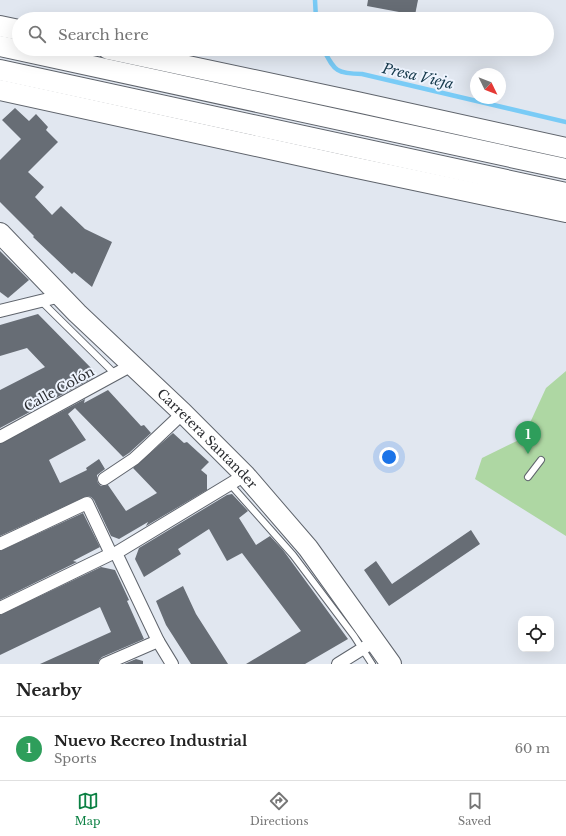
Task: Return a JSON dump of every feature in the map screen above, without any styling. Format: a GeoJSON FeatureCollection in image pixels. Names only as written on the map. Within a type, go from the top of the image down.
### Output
{"type":"FeatureCollection","features":[{"type":"Feature","properties":{"kind":"highway"},"geometry":{"type":"LineString","coordinates":[[0,26],[12,29]]}},
{"type":"Feature","properties":{"kind":"highway"},"geometry":{"type":"LineString","coordinates":[[0,46],[12,49]]}},
{"type":"Feature","properties":{"kind":"highway"},"geometry":{"type":"LineString","coordinates":[[46,56],[566,169]]}},
{"type":"Feature","properties":{"kind":"highway"},"geometry":{"type":"LineString","coordinates":[[141,56],[566,148]]}},
{"type":"Feature","properties":{"kind":"highway"},"geometry":{"type":"LineString","coordinates":[[0,70],[566,193]]}},
{"type":"Feature","properties":{"kind":"highway"},"geometry":{"type":"LineString","coordinates":[[0,90],[566,212]]}},
{"type":"Feature","properties":{"kind":"highway","name":"Carretera Santander"},"geometry":{"type":"LineString","coordinates":[[0,233],[61,296],[124,370],[183,413],[237,479],[308,548],[368,645],[391,664]]}},
{"type":"Feature","properties":{"kind":"street"},"geometry":{"type":"LineString","coordinates":[[0,300],[5,310],[61,296]]}},
{"type":"Feature","properties":{"kind":"street","name":"Calle Colón"},"geometry":{"type":"LineString","coordinates":[[0,437],[124,370]]}},
{"type":"Feature","properties":{"kind":"street"},"geometry":{"type":"LineString","coordinates":[[104,479],[140,454],[183,413]]}},
{"type":"Feature","properties":{"kind":"street"},"geometry":{"type":"LineString","coordinates":[[0,608],[113,554],[237,479]]}},
{"type":"Feature","properties":{"kind":"street"},"geometry":{"type":"LineString","coordinates":[[0,544],[87,504],[158,641],[172,664]]}},
{"type":"Feature","properties":{"kind":"street"},"geometry":{"type":"LineString","coordinates":[[105,664],[158,641]]}},
{"type":"Feature","properties":{"kind":"street"},"geometry":{"type":"LineString","coordinates":[[338,664],[368,645]]}},
{"type":"Feature","properties":{"kind":"lane","name":"Carretera Santander"},"geometry":{"type":"LineString","coordinates":[[41,301],[124,370]]}},
{"type":"Feature","properties":{"kind":"lane"},"geometry":{"type":"LineString","coordinates":[[528,477],[541,460]]}},
{"type":"Feature","properties":{"kind":"lane","name":"Carretera Santander"},"geometry":{"type":"LineString","coordinates":[[368,645],[372,664]]}},
{"type":"Feature","properties":{"kind":"green space"},"geometry":{"type":"Polygon","coordinates":[[[566,371],[566,536],[475,479],[482,458],[523,438],[546,388],[566,371]]]}},
{"type":"Feature","properties":{"kind":"building"},"geometry":{"type":"Polygon","coordinates":[[[368,0],[418,0],[416,12],[399,12],[367,6],[368,0]]]}},
{"type":"Feature","properties":{"kind":"building"},"geometry":{"type":"Polygon","coordinates":[[[15,108],[29,121],[36,114],[48,127],[46,130],[58,142],[28,172],[44,187],[35,197],[52,215],[61,206],[85,229],[112,242],[92,287],[74,272],[72,274],[33,237],[34,236],[0,202],[0,160],[21,139],[2,120],[15,108]]]}},
{"type":"Feature","properties":{"kind":"building"},"geometry":{"type":"Polygon","coordinates":[[[0,251],[29,280],[8,298],[0,292],[0,251]]]}},
{"type":"Feature","properties":{"kind":"building"},"geometry":{"type":"Polygon","coordinates":[[[38,314],[95,372],[93,378],[0,428],[0,390],[45,367],[27,348],[0,356],[0,325],[38,314]]]}},
{"type":"Feature","properties":{"kind":"building"},"geometry":{"type":"Polygon","coordinates":[[[108,390],[141,426],[144,425],[151,433],[123,457],[75,408],[68,414],[86,440],[49,460],[60,483],[87,470],[86,468],[99,459],[105,469],[97,475],[98,483],[101,486],[108,485],[126,511],[157,493],[133,468],[173,433],[184,443],[187,442],[209,462],[201,470],[207,475],[207,490],[146,526],[148,522],[119,539],[111,536],[94,500],[87,496],[0,536],[0,444],[85,399],[84,403],[108,390]]]}},
{"type":"Feature","properties":{"kind":"building"},"geometry":{"type":"Polygon","coordinates":[[[232,494],[248,511],[239,518],[256,545],[270,536],[283,550],[348,639],[305,664],[246,664],[301,631],[242,553],[227,561],[209,529],[178,549],[181,554],[144,577],[135,559],[139,548],[227,495],[232,494]]]}},
{"type":"Feature","properties":{"kind":"building"},"geometry":{"type":"Polygon","coordinates":[[[83,513],[100,547],[73,561],[77,562],[0,600],[0,551],[83,513]]]}},
{"type":"Feature","properties":{"kind":"building"},"geometry":{"type":"Polygon","coordinates":[[[471,530],[480,544],[389,606],[364,570],[376,561],[392,584],[471,530]]]}},
{"type":"Feature","properties":{"kind":"building"},"geometry":{"type":"Polygon","coordinates":[[[101,567],[115,570],[129,600],[127,601],[144,639],[102,657],[98,664],[40,664],[111,632],[100,607],[0,655],[0,615],[101,567]]]}},
{"type":"Feature","properties":{"kind":"building"},"geometry":{"type":"Polygon","coordinates":[[[183,586],[196,614],[228,664],[191,664],[166,625],[156,601],[183,586]]]}},
{"type":"Feature","properties":{"kind":"building"},"geometry":{"type":"Polygon","coordinates":[[[136,659],[143,661],[143,664],[124,664],[136,659]]]}},
{"type":"Feature","properties":{"kind":"waterway","name":"Presa Vieja"},"geometry":{"type":"LineString","coordinates":[[315,0],[316,12]]}},
{"type":"Feature","properties":{"kind":"waterway","name":"Presa Vieja"},"geometry":{"type":"LineString","coordinates":[[327,56],[334,67],[341,72],[362,74],[566,122]]}},
{"type":"Feature","properties":{"kind":"place","name":"Nuevo Recreo Industrial"},"geometry":{"type":"Point","coordinates":[528,454]}}]}
